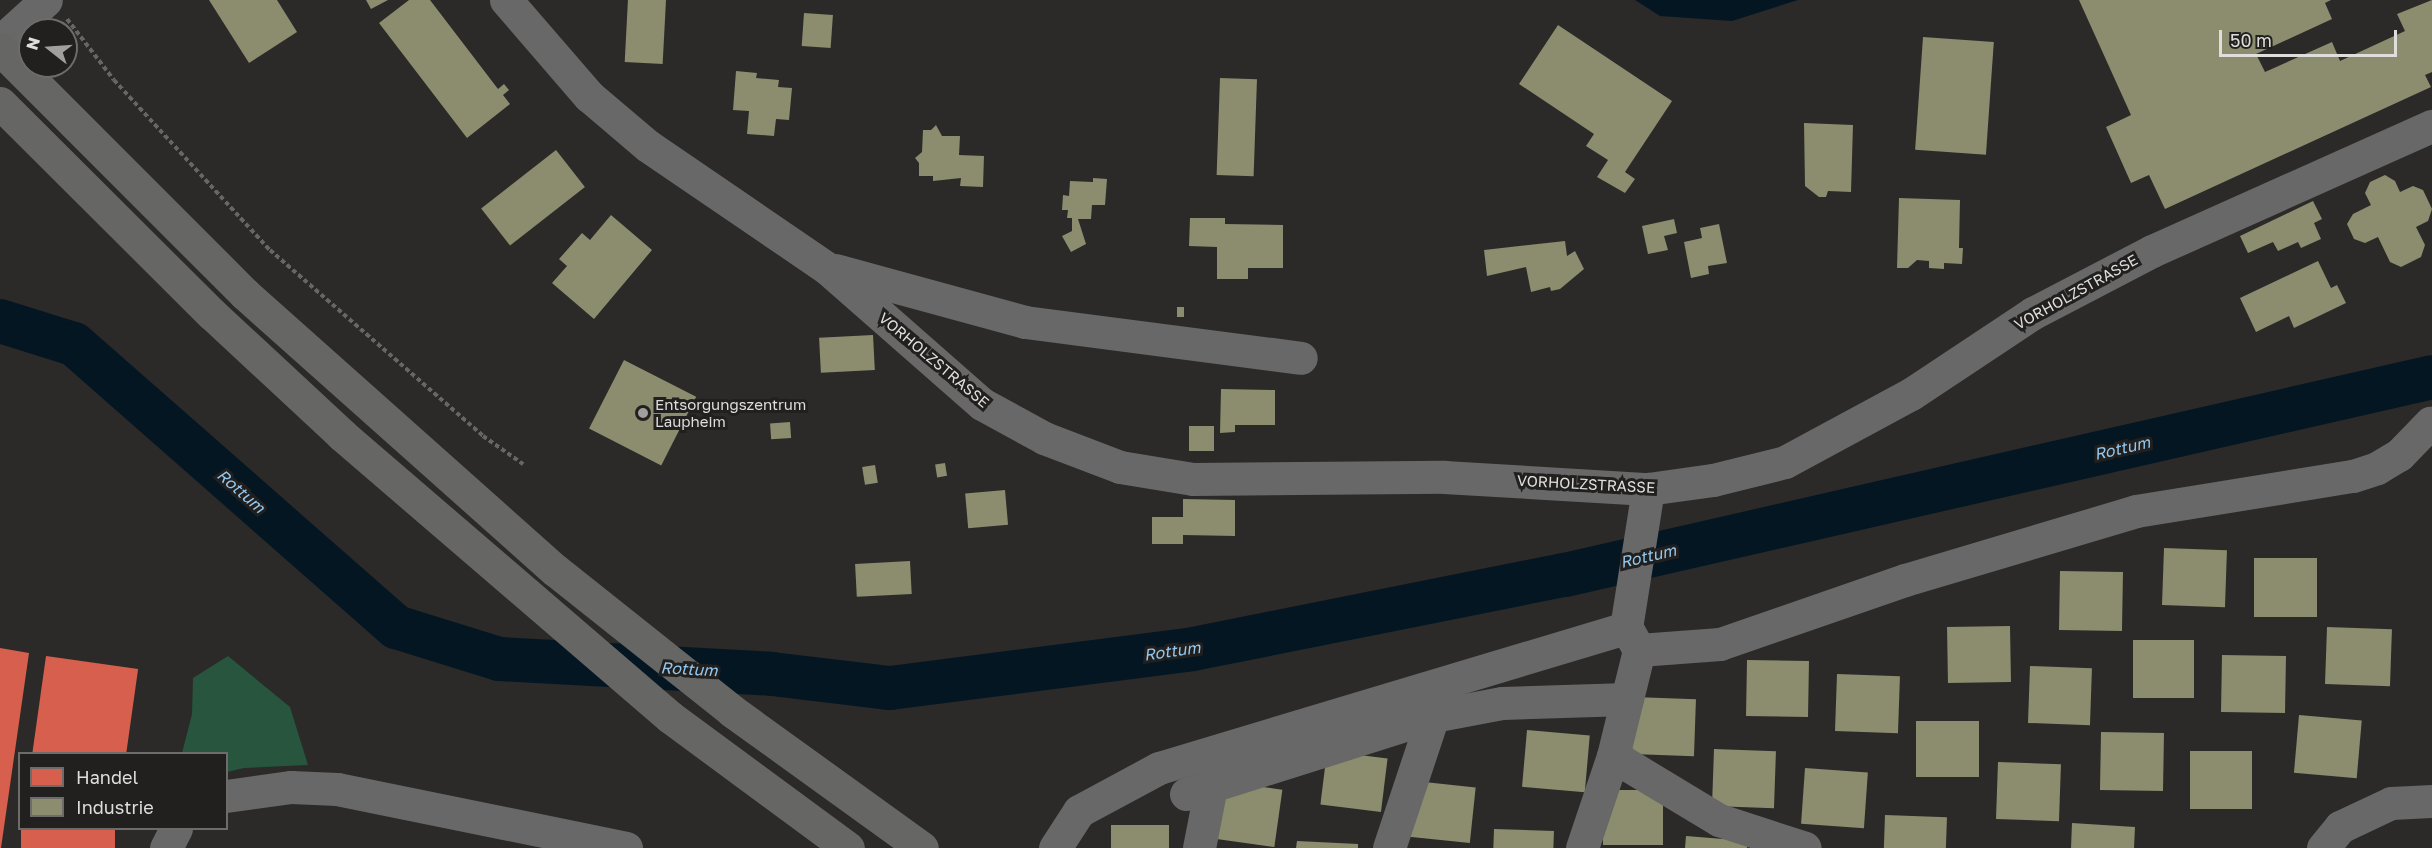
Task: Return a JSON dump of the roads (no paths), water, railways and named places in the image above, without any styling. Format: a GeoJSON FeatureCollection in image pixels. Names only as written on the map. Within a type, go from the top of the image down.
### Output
{"type":"FeatureCollection","features":[{"type":"Feature","properties":{"kind":"highway"},"geometry":{"type":"LineString","coordinates":[[6,53],[245,294],[555,570],[732,711],[922,848]]}},
{"type":"Feature","properties":{"kind":"highway"},"geometry":{"type":"LineString","coordinates":[[0,103],[212,314],[333,427],[670,717],[848,848]]}},
{"type":"Feature","properties":{"kind":"street","name":"VORHOLZSTRASSE"},"geometry":{"type":"LineString","coordinates":[[506,0],[589,96],[648,146],[827,268],[982,404],[1044,438],[1120,466],[1192,478],[1444,477],[1648,489],[1713,480],[1785,462],[1911,394],[2033,313],[2152,251],[2432,126]]}},
{"type":"Feature","properties":{"kind":"street"},"geometry":{"type":"LineString","coordinates":[[6,53],[56,9]]}},
{"type":"Feature","properties":{"kind":"street","name":"VORHOLZSTRASSE"},"geometry":{"type":"LineString","coordinates":[[827,268],[1025,322],[1301,358]]}},
{"type":"Feature","properties":{"kind":"street"},"geometry":{"type":"LineString","coordinates":[[1056,848],[1079,811],[1159,768],[1633,639],[1720,644],[1905,580],[2136,510],[2353,476],[2378,468],[2399,455],[2430,423]]}},
{"type":"Feature","properties":{"kind":"street"},"geometry":{"type":"LineString","coordinates":[[1582,848],[1613,756],[1627,699],[1633,639],[1632,593],[1648,489]]}},
{"type":"Feature","properties":{"kind":"street"},"geometry":{"type":"LineString","coordinates":[[1199,848],[1199,790],[1433,716],[1502,703],[1627,699]]}},
{"type":"Feature","properties":{"kind":"street"},"geometry":{"type":"LineString","coordinates":[[1389,848],[1433,716]]}},
{"type":"Feature","properties":{"kind":"street"},"geometry":{"type":"LineString","coordinates":[[1613,756],[1719,820],[1805,848]]}},
{"type":"Feature","properties":{"kind":"street"},"geometry":{"type":"LineString","coordinates":[[228,796],[291,787],[337,789],[626,848]]}},
{"type":"Feature","properties":{"kind":"street"},"geometry":{"type":"LineString","coordinates":[[2323,848],[2340,827],[2391,803],[2432,801]]}},
{"type":"Feature","properties":{"kind":"street"},"geometry":{"type":"LineString","coordinates":[[166,848],[175,830]]}},
{"type":"Feature","properties":{"kind":"water"},"geometry":{"type":"Polygon","coordinates":[[[1635,0],[1798,0],[1732,21],[1660,16],[1635,0]]]}},
{"type":"Feature","properties":{"kind":"waterway","name":"Rottum"},"geometry":{"type":"LineString","coordinates":[[0,321],[74,344],[396,627],[499,659],[772,674],[890,688],[1193,649],[1565,575],[2432,377]]}},
{"type":"Feature","properties":{"kind":"place","name":"Entsorgungszentrum Laupheim"},"geometry":{"type":"Point","coordinates":[643,413]}}]}
